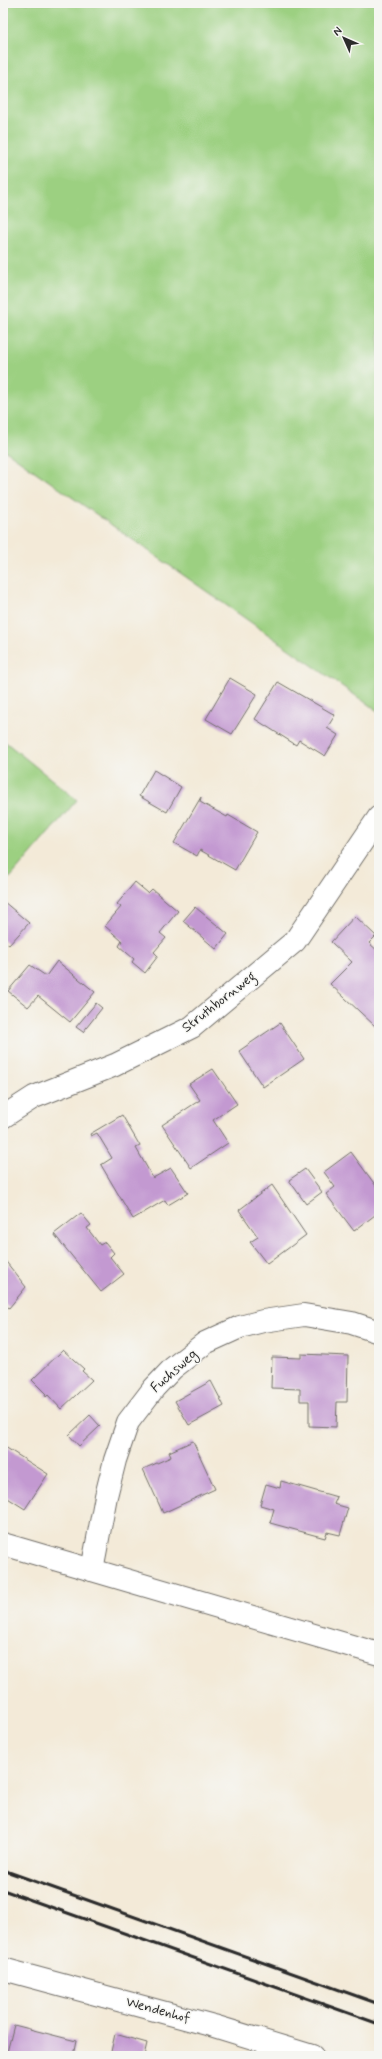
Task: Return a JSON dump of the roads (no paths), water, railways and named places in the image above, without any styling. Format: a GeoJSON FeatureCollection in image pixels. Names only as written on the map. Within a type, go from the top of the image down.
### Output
{"type":"FeatureCollection","features":[{"type":"Feature","properties":{"kind":"street","name":"Struthbornweg"},"geometry":{"type":"LineString","coordinates":[[3,1117],[34,1098],[116,1066],[192,1027],[295,941],[379,817]]}},
{"type":"Feature","properties":{"kind":"street","name":"Fuchsweg"},"geometry":{"type":"LineString","coordinates":[[92,1570],[106,1496],[115,1460],[128,1422],[154,1388],[173,1368],[206,1343],[240,1327],[262,1321],[304,1315],[352,1323],[379,1332]]}},
{"type":"Feature","properties":{"kind":"street"},"geometry":{"type":"LineString","coordinates":[[3,1544],[379,1654]]}},
{"type":"Feature","properties":{"kind":"street","name":"Wendenhof"},"geometry":{"type":"LineString","coordinates":[[3,1968],[214,2026],[312,2056]]}},
{"type":"Feature","properties":{"kind":"railway"},"geometry":{"type":"LineString","coordinates":[[3,1870],[379,2004]]}},
{"type":"Feature","properties":{"kind":"railway"},"geometry":{"type":"LineString","coordinates":[[3,1890],[379,2024]]}}]}
